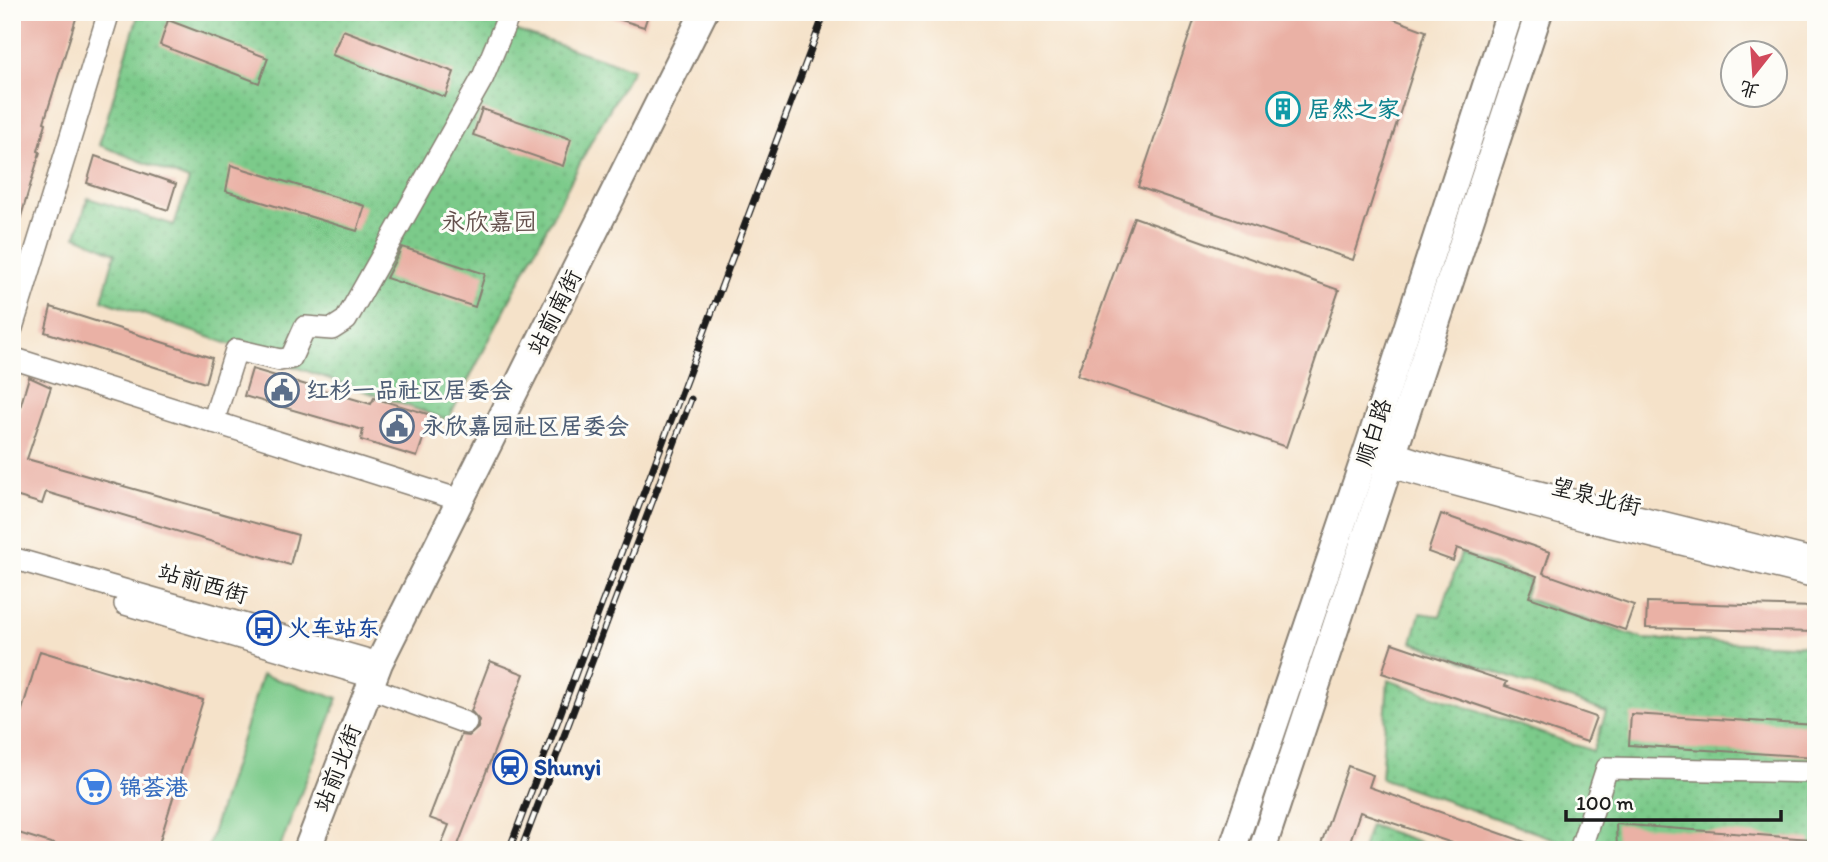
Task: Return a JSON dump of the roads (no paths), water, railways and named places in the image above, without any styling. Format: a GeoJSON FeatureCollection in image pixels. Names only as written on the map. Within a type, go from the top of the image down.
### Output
{"type":"FeatureCollection","features":[{"type":"Feature","properties":{"kind":"main road","name":"站前南街"},"geometry":{"type":"LineString","coordinates":[[373,675],[704,12]]}},
{"type":"Feature","properties":{"kind":"main road","name":"顺白路"},"geometry":{"type":"LineString","coordinates":[[1262,850],[1510,12]]}},
{"type":"Feature","properties":{"kind":"main road","name":"顺白路"},"geometry":{"type":"LineString","coordinates":[[1232,850],[1379,456],[1539,12]]}},
{"type":"Feature","properties":{"kind":"main road","name":"站前北街"},"geometry":{"type":"LineString","coordinates":[[306,850],[373,675]]}},
{"type":"Feature","properties":{"kind":"street"},"geometry":{"type":"LineString","coordinates":[[12,328],[109,12]]}},
{"type":"Feature","properties":{"kind":"street"},"geometry":{"type":"LineString","coordinates":[[214,422],[236,350],[280,360],[291,358],[305,327],[332,329],[346,320],[482,77],[510,12]]}},
{"type":"Feature","properties":{"kind":"street"},"geometry":{"type":"LineString","coordinates":[[12,358],[460,500]]}},
{"type":"Feature","properties":{"kind":"street","name":"望泉北街"},"geometry":{"type":"LineString","coordinates":[[1379,456],[1437,467],[1816,560]]}},
{"type":"Feature","properties":{"kind":"street","name":"望泉北街"},"geometry":{"type":"LineString","coordinates":[[1379,456],[1587,521],[1816,577]]}},
{"type":"Feature","properties":{"kind":"street","name":"站前西街"},"geometry":{"type":"LineString","coordinates":[[12,558],[373,675]]}},
{"type":"Feature","properties":{"kind":"street","name":"站前西街"},"geometry":{"type":"LineString","coordinates":[[12,571],[373,675]]}},
{"type":"Feature","properties":{"kind":"street"},"geometry":{"type":"LineString","coordinates":[[373,675],[466,723]]}},
{"type":"Feature","properties":{"kind":"street"},"geometry":{"type":"LineString","coordinates":[[1580,850],[1607,768],[1816,772]]}},
{"type":"Feature","properties":{"kind":"railway"},"geometry":{"type":"LineString","coordinates":[[509,850],[825,12]]}},
{"type":"Feature","properties":{"kind":"railway"},"geometry":{"type":"LineString","coordinates":[[521,850],[691,399]]}},
{"type":"Feature","properties":{"kind":"place","name":"居然之家"},"geometry":{"type":"Point","coordinates":[1283,109]}},
{"type":"Feature","properties":{"kind":"place","name":"红杉一品社区居委会"},"geometry":{"type":"Point","coordinates":[282,390]}},
{"type":"Feature","properties":{"kind":"place","name":"永欣嘉园社区居委会"},"geometry":{"type":"Point","coordinates":[397,426]}},
{"type":"Feature","properties":{"kind":"place","name":"火车站东"},"geometry":{"type":"Point","coordinates":[264,628]}},
{"type":"Feature","properties":{"kind":"place","name":"Shunyi"},"geometry":{"type":"Point","coordinates":[510,767]}},
{"type":"Feature","properties":{"kind":"place","name":"锦荟港"},"geometry":{"type":"Point","coordinates":[94,787]}},
{"type":"Feature","properties":{"kind":"district","name":"永欣嘉园"},"geometry":{"type":"Point","coordinates":[489,221]}}]}
